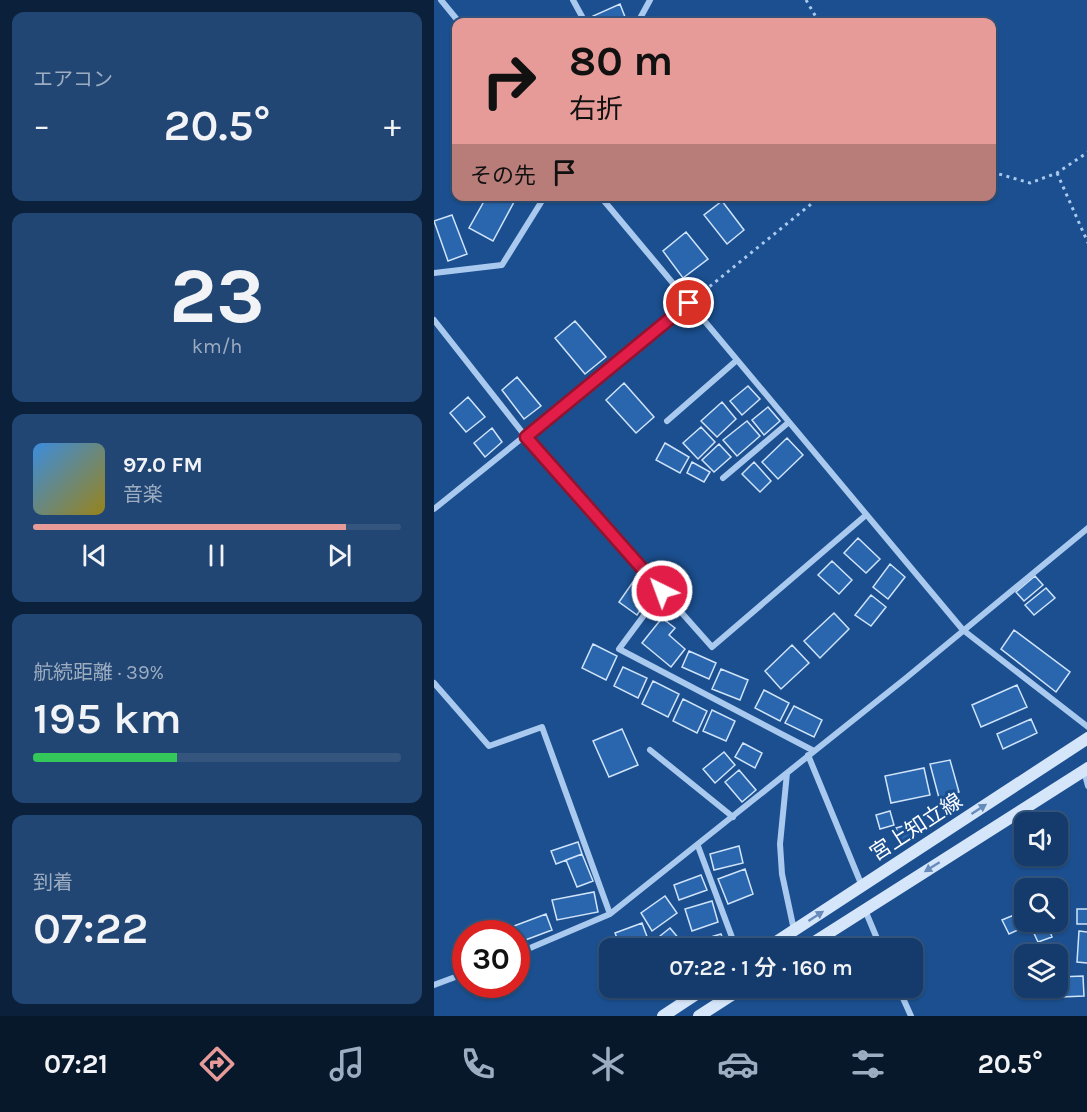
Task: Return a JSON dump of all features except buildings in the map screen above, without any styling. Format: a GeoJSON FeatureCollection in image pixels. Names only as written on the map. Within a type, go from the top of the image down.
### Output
{"type":"FeatureCollection","features":[{"type":"Feature","properties":{"kind":"main road","name":"宮上知立線"},"geometry":{"type":"LineString","coordinates":[[782,938],[1088,738]]}},
{"type":"Feature","properties":{"kind":"main road","name":"宮上知立線"},"geometry":{"type":"LineString","coordinates":[[820,938],[1086,770]]}},
{"type":"Feature","properties":{"kind":"main road"},"geometry":{"type":"LineString","coordinates":[[663,1016],[690,998]]}},
{"type":"Feature","properties":{"kind":"main road"},"geometry":{"type":"LineString","coordinates":[[700,1016],[727,998]]}},
{"type":"Feature","properties":{"kind":"street"},"geometry":{"type":"LineString","coordinates":[[441,0],[456,18]]}},
{"type":"Feature","properties":{"kind":"street"},"geometry":{"type":"LineString","coordinates":[[573,0],[583,18]]}},
{"type":"Feature","properties":{"kind":"street"},"geometry":{"type":"LineString","coordinates":[[640,18],[650,0]]}},
{"type":"Feature","properties":{"kind":"street"},"geometry":{"type":"LineString","coordinates":[[434,273],[502,265],[542,201]]}},
{"type":"Feature","properties":{"kind":"street"},"geometry":{"type":"LineString","coordinates":[[604,201],[963,630],[1088,727]]}},
{"type":"Feature","properties":{"kind":"street"},"geometry":{"type":"LineString","coordinates":[[434,509],[526,437],[689,303]]}},
{"type":"Feature","properties":{"kind":"street"},"geometry":{"type":"LineString","coordinates":[[434,320],[526,437],[712,647],[866,515]]}},
{"type":"Feature","properties":{"kind":"street"},"geometry":{"type":"LineString","coordinates":[[667,422],[737,360]]}},
{"type":"Feature","properties":{"kind":"street"},"geometry":{"type":"LineString","coordinates":[[723,478],[789,422]]}},
{"type":"Feature","properties":{"kind":"street"},"geometry":{"type":"LineString","coordinates":[[530,948],[610,914],[698,846],[1088,528]]}},
{"type":"Feature","properties":{"kind":"street"},"geometry":{"type":"LineString","coordinates":[[662,591],[619,649],[811,753],[862,886]]}},
{"type":"Feature","properties":{"kind":"street"},"geometry":{"type":"LineString","coordinates":[[434,683],[489,746],[542,727],[610,914]]}},
{"type":"Feature","properties":{"kind":"street"},"geometry":{"type":"LineString","coordinates":[[650,750],[733,817]]}},
{"type":"Feature","properties":{"kind":"street"},"geometry":{"type":"LineString","coordinates":[[1086,770],[1088,786]]}},
{"type":"Feature","properties":{"kind":"street"},"geometry":{"type":"LineString","coordinates":[[787,773],[780,844],[782,874],[794,930]]}},
{"type":"Feature","properties":{"kind":"street"},"geometry":{"type":"LineString","coordinates":[[698,846],[732,938]]}},
{"type":"Feature","properties":{"kind":"street"},"geometry":{"type":"LineString","coordinates":[[864,909],[877,938]]}},
{"type":"Feature","properties":{"kind":"street"},"geometry":{"type":"LineString","coordinates":[[434,985],[452,978]]}},
{"type":"Feature","properties":{"kind":"street"},"geometry":{"type":"LineString","coordinates":[[903,998],[911,1016]]}},
{"type":"Feature","properties":{"kind":"path"},"geometry":{"type":"LineString","coordinates":[[806,0],[817,18]]}},
{"type":"Feature","properties":{"kind":"path"},"geometry":{"type":"LineString","coordinates":[[996,173],[1030,183],[1057,173],[1088,152]]}},
{"type":"Feature","properties":{"kind":"path"},"geometry":{"type":"LineString","coordinates":[[1057,173],[1088,243]]}},
{"type":"Feature","properties":{"kind":"path"},"geometry":{"type":"LineString","coordinates":[[689,303],[815,201]]}},
{"type":"Feature","properties":{"kind":"route"},"geometry":{"type":"LineString","coordinates":[[662,591],[526,437],[689,303]]}}]}
